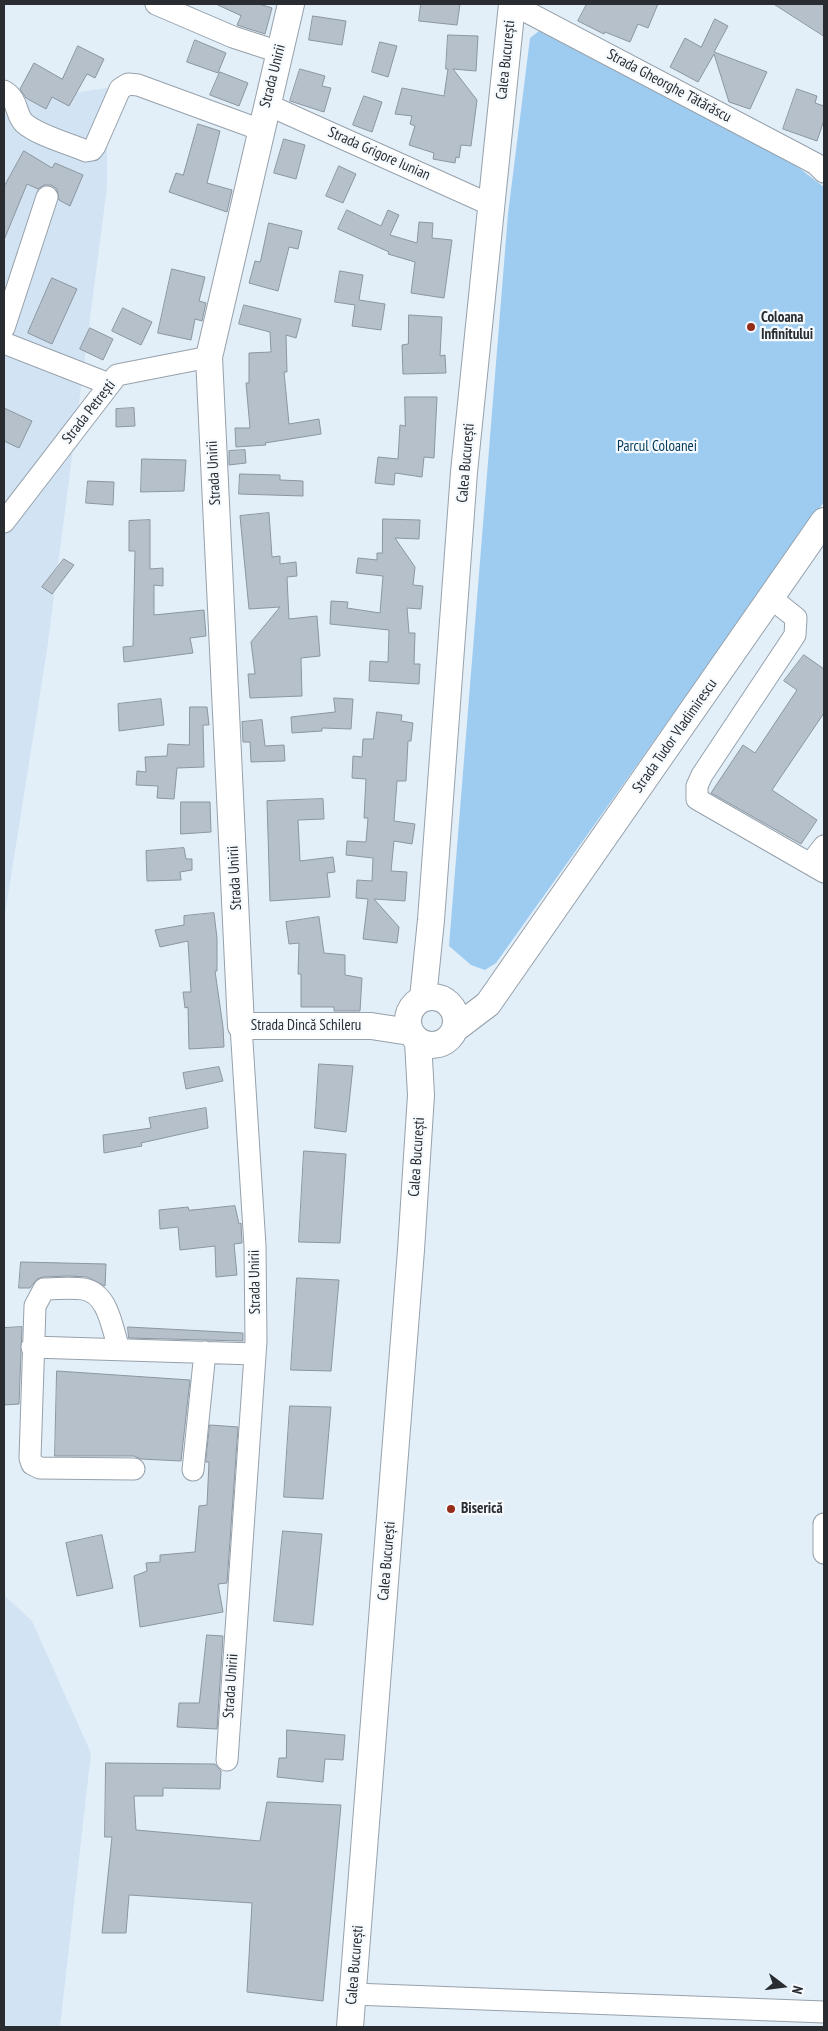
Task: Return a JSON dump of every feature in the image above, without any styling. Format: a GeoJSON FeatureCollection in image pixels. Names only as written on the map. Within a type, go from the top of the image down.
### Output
{"type":"FeatureCollection","features":[{"type":"Feature","properties":{"kind":"main road","name":"Strada Unirii"},"geometry":{"type":"LineString","coordinates":[[241,1026],[208,357],[291,4]]}},
{"type":"Feature","properties":{"kind":"main road","name":"Calea București"},"geometry":{"type":"LineString","coordinates":[[350,2027],[399,1408],[421,1095],[438,1014],[430,923],[464,472],[512,4]]}},
{"type":"Feature","properties":{"kind":"main road","name":"Strada Tudor Vladimirescu"},"geometry":{"type":"LineString","coordinates":[[438,1014],[482,992],[525,950],[824,521]]}},
{"type":"Feature","properties":{"kind":"main road","name":"Calea București"},"geometry":{"type":"LineString","coordinates":[[421,1095],[414,1037],[408,1019],[438,1014]]}},
{"type":"Feature","properties":{"kind":"main road","name":"Strada Dincă Schileru"},"geometry":{"type":"LineString","coordinates":[[241,1026],[371,1026],[438,1014]]}},
{"type":"Feature","properties":{"kind":"main road"},"geometry":{"type":"LineString","coordinates":[[414,1037],[426,1045],[438,1014]]}},
{"type":"Feature","properties":{"kind":"main road","name":"Strada Dincă Schileru"},"geometry":{"type":"LineString","coordinates":[[371,1026],[414,1037]]}},
{"type":"Feature","properties":{"kind":"street"},"geometry":{"type":"LineString","coordinates":[[156,4],[233,37],[280,52]]}},
{"type":"Feature","properties":{"kind":"street","name":"Strada Gheorghe Tătărăscu"},"geometry":{"type":"LineString","coordinates":[[512,4],[822,161]]}},
{"type":"Feature","properties":{"kind":"street"},"geometry":{"type":"LineString","coordinates":[[4,91],[16,102],[23,122],[31,128],[86,151],[92,150],[95,146],[120,89],[128,84],[138,85],[261,130]]}},
{"type":"Feature","properties":{"kind":"street","name":"Strada Grigore Iunian"},"geometry":{"type":"LineString","coordinates":[[266,104],[491,205]]}},
{"type":"Feature","properties":{"kind":"street"},"geometry":{"type":"LineString","coordinates":[[4,328],[47,197]]}},
{"type":"Feature","properties":{"kind":"street"},"geometry":{"type":"LineString","coordinates":[[4,343],[110,384]]}},
{"type":"Feature","properties":{"kind":"street","name":"Strada Petrești"},"geometry":{"type":"LineString","coordinates":[[4,522],[12,497],[118,375],[208,357]]}},
{"type":"Feature","properties":{"kind":"street"},"geometry":{"type":"LineString","coordinates":[[771,598],[796,618],[795,636],[702,774],[697,786],[697,799],[817,868],[824,846]]}},
{"type":"Feature","properties":{"kind":"street","name":"Strada Unirii"},"geometry":{"type":"LineString","coordinates":[[226,1760],[255,1354],[255,1246],[241,1026]]}},
{"type":"Feature","properties":{"kind":"street"},"geometry":{"type":"LineString","coordinates":[[118,1349],[103,1301],[97,1295],[84,1289],[44,1289],[35,1306],[32,1347],[30,1458],[32,1464],[40,1468],[134,1469]]}},
{"type":"Feature","properties":{"kind":"street"},"geometry":{"type":"LineString","coordinates":[[32,1347],[255,1354]]}},
{"type":"Feature","properties":{"kind":"street"},"geometry":{"type":"LineString","coordinates":[[193,1470],[205,1352]]}},
{"type":"Feature","properties":{"kind":"street"},"geometry":{"type":"LineString","coordinates":[[824,1524],[824,1553]]}},
{"type":"Feature","properties":{"kind":"street"},"geometry":{"type":"LineString","coordinates":[[353,1994],[824,2012]]}},
{"type":"Feature","properties":{"kind":"shaded area"},"geometry":{"type":"Polygon","coordinates":[[[107,88],[107,187],[47,650],[4,920],[4,103],[107,88]]]}},
{"type":"Feature","properties":{"kind":"shaded area"},"geometry":{"type":"Polygon","coordinates":[[[4,1595],[32,1621],[91,1753],[60,2027],[4,2027],[4,1595]]]}},
{"type":"Feature","properties":{"kind":"green space","name":"Parcul Coloanei"},"geometry":{"type":"Polygon","coordinates":[[[539,31],[795,165],[824,187],[824,502],[496,963],[485,970],[471,965],[449,946],[508,214],[530,38],[539,31]]]}},
{"type":"Feature","properties":{"kind":"building"},"geometry":{"type":"Polygon","coordinates":[[[216,4],[259,4],[272,8],[265,34],[237,25],[241,16],[216,4]]]}},
{"type":"Feature","properties":{"kind":"building"},"geometry":{"type":"Polygon","coordinates":[[[421,4],[460,4],[457,25],[419,21],[421,4]]]}},
{"type":"Feature","properties":{"kind":"building"},"geometry":{"type":"Polygon","coordinates":[[[587,4],[658,4],[648,28],[638,24],[630,42],[605,32],[604,34],[578,21],[587,4]]]}},
{"type":"Feature","properties":{"kind":"building"},"geometry":{"type":"Polygon","coordinates":[[[774,4],[824,4],[824,36],[774,4]]]}},
{"type":"Feature","properties":{"kind":"building"},"geometry":{"type":"Polygon","coordinates":[[[313,16],[346,21],[342,45],[309,40],[313,16]]]}},
{"type":"Feature","properties":{"kind":"building"},"geometry":{"type":"Polygon","coordinates":[[[715,19],[728,26],[714,52],[767,72],[750,109],[729,102],[714,54],[698,82],[670,67],[685,38],[701,47],[715,19]]]}},
{"type":"Feature","properties":{"kind":"building"},"geometry":{"type":"Polygon","coordinates":[[[448,35],[478,36],[476,71],[453,69],[477,100],[471,146],[461,145],[459,158],[456,157],[455,163],[433,159],[434,153],[409,145],[415,126],[410,124],[412,116],[395,114],[402,88],[444,96],[448,69],[446,69],[448,35]]]}},
{"type":"Feature","properties":{"kind":"building"},"geometry":{"type":"Polygon","coordinates":[[[195,40],[226,53],[218,73],[187,62],[195,40]]]}},
{"type":"Feature","properties":{"kind":"building"},"geometry":{"type":"Polygon","coordinates":[[[380,42],[397,46],[388,77],[372,72],[380,42]]]}},
{"type":"Feature","properties":{"kind":"building"},"geometry":{"type":"Polygon","coordinates":[[[78,46],[104,59],[95,78],[87,74],[69,106],[52,97],[46,109],[26,98],[20,89],[34,63],[62,79],[78,46]]]}},
{"type":"Feature","properties":{"kind":"building"},"geometry":{"type":"Polygon","coordinates":[[[300,69],[325,76],[322,86],[331,88],[324,112],[290,101],[300,69]]]}},
{"type":"Feature","properties":{"kind":"building"},"geometry":{"type":"Polygon","coordinates":[[[220,72],[248,83],[239,106],[210,95],[220,72]]]}},
{"type":"Feature","properties":{"kind":"building"},"geometry":{"type":"Polygon","coordinates":[[[797,89],[817,96],[815,103],[824,106],[824,120],[817,141],[783,129],[797,89]]]}},
{"type":"Feature","properties":{"kind":"building"},"geometry":{"type":"Polygon","coordinates":[[[364,96],[382,102],[372,132],[353,125],[364,96]]]}},
{"type":"Feature","properties":{"kind":"building"},"geometry":{"type":"Polygon","coordinates":[[[198,124],[220,131],[207,183],[232,190],[227,212],[169,192],[176,173],[183,175],[198,124]]]}},
{"type":"Feature","properties":{"kind":"building"},"geometry":{"type":"Polygon","coordinates":[[[284,139],[305,145],[296,179],[274,173],[284,139]]]}},
{"type":"Feature","properties":{"kind":"building"},"geometry":{"type":"Polygon","coordinates":[[[24,151],[52,168],[55,163],[83,175],[70,206],[59,200],[57,189],[51,185],[44,185],[38,189],[27,184],[4,240],[4,187],[24,151]]]}},
{"type":"Feature","properties":{"kind":"building"},"geometry":{"type":"Polygon","coordinates":[[[339,166],[356,174],[343,203],[326,196],[339,166]]]}},
{"type":"Feature","properties":{"kind":"building"},"geometry":{"type":"Polygon","coordinates":[[[347,210],[381,226],[388,210],[399,215],[390,235],[417,243],[419,222],[433,223],[432,238],[452,240],[444,298],[411,293],[415,262],[388,254],[389,252],[338,229],[347,210]]]}},
{"type":"Feature","properties":{"kind":"building"},"geometry":{"type":"Polygon","coordinates":[[[269,223],[302,231],[298,249],[289,247],[278,291],[249,283],[255,261],[260,262],[269,223]]]}},
{"type":"Feature","properties":{"kind":"building"},"geometry":{"type":"Polygon","coordinates":[[[172,269],[205,277],[199,301],[206,303],[202,321],[195,319],[191,340],[158,333],[172,269]]]}},
{"type":"Feature","properties":{"kind":"building"},"geometry":{"type":"Polygon","coordinates":[[[340,271],[363,275],[359,300],[385,304],[381,330],[352,326],[355,305],[335,302],[340,271]]]}},
{"type":"Feature","properties":{"kind":"building"},"geometry":{"type":"Polygon","coordinates":[[[52,278],[77,289],[52,344],[28,333],[52,278]]]}},
{"type":"Feature","properties":{"kind":"building"},"geometry":{"type":"Polygon","coordinates":[[[244,305],[301,319],[296,338],[286,335],[287,372],[284,372],[289,424],[319,419],[321,434],[265,443],[266,445],[236,447],[235,428],[250,428],[246,383],[249,383],[249,353],[271,352],[270,332],[239,324],[244,305]]]}},
{"type":"Feature","properties":{"kind":"building"},"geometry":{"type":"Polygon","coordinates":[[[123,308],[152,322],[141,345],[112,331],[123,308]]]}},
{"type":"Feature","properties":{"kind":"building"},"geometry":{"type":"Polygon","coordinates":[[[409,315],[442,317],[440,356],[445,355],[446,373],[403,374],[402,345],[408,344],[409,315]]]}},
{"type":"Feature","properties":{"kind":"building"},"geometry":{"type":"Polygon","coordinates":[[[90,328],[113,339],[103,360],[80,349],[90,328]]]}},
{"type":"Feature","properties":{"kind":"building"},"geometry":{"type":"Polygon","coordinates":[[[405,397],[437,397],[434,458],[424,457],[422,477],[395,473],[394,485],[375,483],[378,457],[398,459],[400,425],[405,426],[405,397]]]}},
{"type":"Feature","properties":{"kind":"building"},"geometry":{"type":"Polygon","coordinates":[[[4,408],[32,421],[19,448],[4,441],[4,408]]]}},
{"type":"Feature","properties":{"kind":"building"},"geometry":{"type":"Polygon","coordinates":[[[134,408],[135,426],[116,427],[116,409],[134,408]]]}},
{"type":"Feature","properties":{"kind":"building"},"geometry":{"type":"Polygon","coordinates":[[[245,450],[246,463],[229,465],[229,451],[245,450]]]}},
{"type":"Feature","properties":{"kind":"building"},"geometry":{"type":"Polygon","coordinates":[[[142,459],[186,460],[184,491],[141,492],[142,459]]]}},
{"type":"Feature","properties":{"kind":"building"},"geometry":{"type":"Polygon","coordinates":[[[240,474],[280,475],[280,480],[303,481],[303,496],[239,494],[240,474]]]}},
{"type":"Feature","properties":{"kind":"building"},"geometry":{"type":"Polygon","coordinates":[[[88,481],[114,482],[113,505],[86,503],[88,481]]]}},
{"type":"Feature","properties":{"kind":"building"},"geometry":{"type":"Polygon","coordinates":[[[269,513],[272,557],[280,556],[280,564],[296,562],[297,576],[287,577],[289,619],[317,616],[320,656],[301,658],[302,696],[250,698],[248,674],[255,674],[251,642],[280,607],[249,609],[240,516],[269,513]]]}},
{"type":"Feature","properties":{"kind":"building"},"geometry":{"type":"Polygon","coordinates":[[[383,519],[420,520],[419,539],[395,538],[415,567],[413,585],[423,586],[421,609],[407,608],[409,633],[415,633],[414,664],[420,664],[419,684],[369,681],[370,661],[388,662],[389,630],[330,624],[331,601],[348,602],[347,608],[380,613],[383,576],[356,573],[358,558],[377,560],[377,553],[382,553],[383,519]]]}},
{"type":"Feature","properties":{"kind":"building"},"geometry":{"type":"Polygon","coordinates":[[[150,520],[150,569],[163,568],[163,586],[154,585],[154,615],[204,610],[206,636],[190,638],[193,653],[124,662],[123,647],[133,646],[135,551],[129,551],[129,521],[150,520]]]}},
{"type":"Feature","properties":{"kind":"building"},"geometry":{"type":"Polygon","coordinates":[[[64,559],[74,565],[52,594],[42,587],[64,559]]]}},
{"type":"Feature","properties":{"kind":"building"},"geometry":{"type":"Polygon","coordinates":[[[804,655],[824,669],[824,713],[772,790],[817,820],[801,844],[711,793],[743,745],[755,753],[797,690],[784,681],[804,655]]]}},
{"type":"Feature","properties":{"kind":"building"},"geometry":{"type":"Polygon","coordinates":[[[334,698],[353,699],[351,729],[322,728],[322,731],[292,733],[291,717],[335,712],[334,698]]]}},
{"type":"Feature","properties":{"kind":"building"},"geometry":{"type":"Polygon","coordinates":[[[161,699],[164,725],[119,731],[118,704],[161,699]]]}},
{"type":"Feature","properties":{"kind":"building"},"geometry":{"type":"Polygon","coordinates":[[[190,707],[207,707],[209,725],[203,725],[204,767],[177,768],[174,799],[157,798],[158,786],[136,785],[137,771],[146,772],[145,757],[167,756],[168,744],[189,745],[190,707]]]}},
{"type":"Feature","properties":{"kind":"building"},"geometry":{"type":"Polygon","coordinates":[[[377,712],[402,715],[401,721],[413,723],[411,741],[408,741],[406,781],[397,781],[394,821],[415,824],[412,844],[394,841],[391,871],[407,872],[405,901],[374,899],[399,927],[397,943],[363,939],[368,899],[356,898],[357,880],[372,881],[373,858],[346,855],[347,841],[366,842],[368,818],[364,818],[366,779],[352,778],[353,756],[362,757],[363,739],[373,739],[377,712]]]}},
{"type":"Feature","properties":{"kind":"building"},"geometry":{"type":"Polygon","coordinates":[[[262,720],[265,746],[284,745],[285,761],[251,762],[250,742],[243,742],[242,722],[262,720]]]}},
{"type":"Feature","properties":{"kind":"building"},"geometry":{"type":"Polygon","coordinates":[[[323,799],[324,819],[298,820],[300,861],[333,857],[335,872],[327,873],[330,897],[270,901],[267,801],[323,799]]]}},
{"type":"Feature","properties":{"kind":"building"},"geometry":{"type":"Polygon","coordinates":[[[181,802],[210,802],[211,832],[181,834],[181,802]]]}},
{"type":"Feature","properties":{"kind":"building"},"geometry":{"type":"Polygon","coordinates":[[[184,848],[186,859],[192,859],[192,870],[180,872],[181,880],[147,881],[146,851],[184,848]]]}},
{"type":"Feature","properties":{"kind":"building"},"geometry":{"type":"Polygon","coordinates":[[[214,913],[217,938],[217,971],[215,971],[224,1047],[189,1049],[188,1007],[185,1008],[183,992],[191,992],[188,941],[160,947],[155,930],[184,925],[184,916],[214,913]]]}},
{"type":"Feature","properties":{"kind":"building"},"geometry":{"type":"Polygon","coordinates":[[[319,917],[324,953],[345,955],[345,975],[362,978],[360,1011],[334,1011],[334,1007],[301,1007],[301,974],[298,974],[299,943],[289,944],[286,922],[319,917]]]}},
{"type":"Feature","properties":{"kind":"building"},"geometry":{"type":"Polygon","coordinates":[[[319,1064],[353,1066],[346,1132],[315,1128],[319,1064]]]}},
{"type":"Feature","properties":{"kind":"building"},"geometry":{"type":"Polygon","coordinates":[[[219,1067],[223,1081],[186,1089],[183,1073],[219,1067]]]}},
{"type":"Feature","properties":{"kind":"building"},"geometry":{"type":"Polygon","coordinates":[[[206,1108],[208,1128],[141,1143],[142,1146],[104,1153],[103,1135],[151,1128],[149,1118],[206,1108]]]}},
{"type":"Feature","properties":{"kind":"building"},"geometry":{"type":"Polygon","coordinates":[[[304,1151],[346,1154],[340,1243],[299,1242],[304,1151]]]}},
{"type":"Feature","properties":{"kind":"building"},"geometry":{"type":"Polygon","coordinates":[[[235,1206],[239,1224],[241,1223],[242,1243],[234,1244],[237,1275],[216,1277],[215,1246],[180,1250],[178,1227],[160,1229],[159,1210],[188,1207],[189,1210],[235,1206]]]}},
{"type":"Feature","properties":{"kind":"building"},"geometry":{"type":"Polygon","coordinates":[[[21,1262],[106,1264],[105,1286],[87,1277],[68,1276],[43,1277],[37,1279],[30,1288],[19,1288],[21,1262]]]}},
{"type":"Feature","properties":{"kind":"building"},"geometry":{"type":"Polygon","coordinates":[[[297,1278],[339,1280],[331,1371],[291,1370],[297,1278]]]}},
{"type":"Feature","properties":{"kind":"building"},"geometry":{"type":"Polygon","coordinates":[[[22,1327],[19,1404],[4,1405],[4,1328],[22,1327]]]}},
{"type":"Feature","properties":{"kind":"building"},"geometry":{"type":"Polygon","coordinates":[[[128,1327],[243,1333],[243,1341],[129,1338],[128,1327]]]}},
{"type":"Feature","properties":{"kind":"building"},"geometry":{"type":"Polygon","coordinates":[[[57,1371],[190,1380],[181,1461],[141,1459],[134,1456],[55,1456],[57,1371]]]}},
{"type":"Feature","properties":{"kind":"building"},"geometry":{"type":"Polygon","coordinates":[[[290,1406],[331,1407],[323,1499],[284,1497],[290,1406]]]}},
{"type":"Feature","properties":{"kind":"building"},"geometry":{"type":"Polygon","coordinates":[[[210,1425],[238,1427],[227,1583],[218,1584],[223,1612],[140,1627],[134,1576],[147,1571],[146,1563],[160,1562],[160,1555],[195,1552],[199,1506],[207,1505],[209,1462],[206,1462],[210,1425]]]}},
{"type":"Feature","properties":{"kind":"building"},"geometry":{"type":"Polygon","coordinates":[[[283,1531],[322,1534],[313,1625],[274,1621],[283,1531]]]}},
{"type":"Feature","properties":{"kind":"building"},"geometry":{"type":"Polygon","coordinates":[[[102,1535],[113,1588],[77,1596],[66,1543],[102,1535]]]}},
{"type":"Feature","properties":{"kind":"building"},"geometry":{"type":"Polygon","coordinates":[[[207,1635],[223,1636],[217,1729],[177,1727],[179,1703],[199,1703],[207,1635]]]}},
{"type":"Feature","properties":{"kind":"building"},"geometry":{"type":"Polygon","coordinates":[[[287,1730],[345,1735],[343,1760],[325,1759],[323,1782],[277,1777],[279,1758],[286,1758],[287,1730]]]}},
{"type":"Feature","properties":{"kind":"building"},"geometry":{"type":"Polygon","coordinates":[[[106,1763],[215,1764],[221,1771],[220,1789],[163,1788],[163,1796],[134,1796],[136,1830],[260,1841],[267,1802],[341,1805],[323,2001],[247,1992],[252,1903],[129,1895],[126,1933],[102,1933],[112,1837],[105,1837],[106,1763]]]}},
{"type":"Feature","properties":{"kind":"place","name":"Coloana Infinitului"},"geometry":{"type":"Point","coordinates":[751,327]}},
{"type":"Feature","properties":{"kind":"place","name":"Biserică"},"geometry":{"type":"Point","coordinates":[451,1509]}}]}
